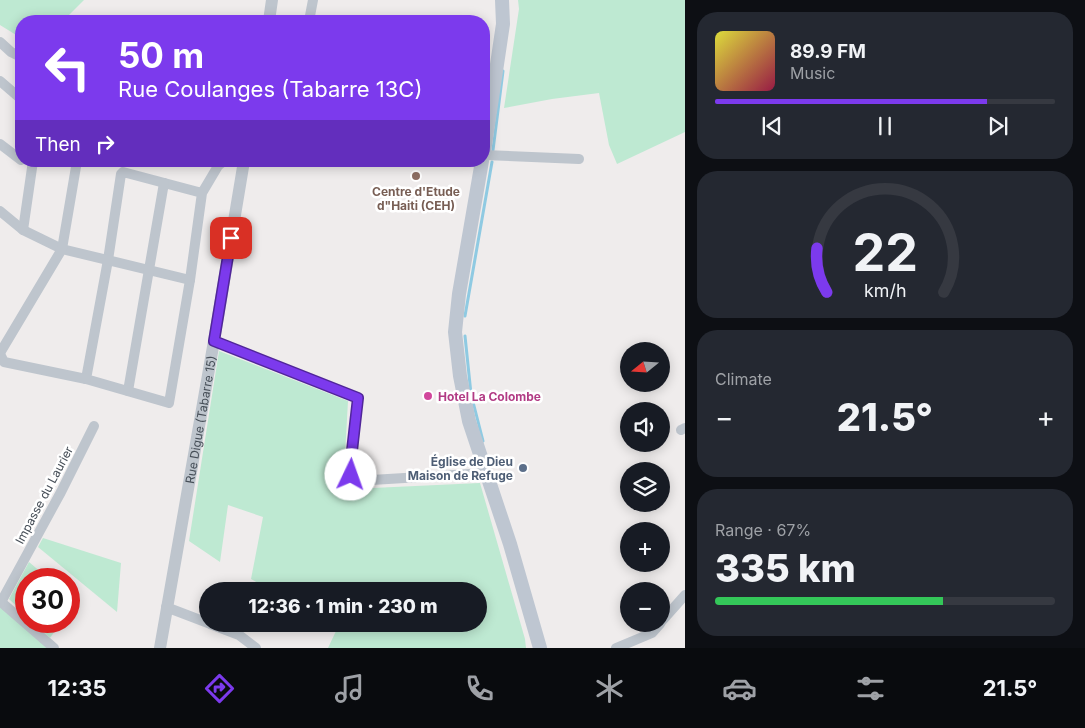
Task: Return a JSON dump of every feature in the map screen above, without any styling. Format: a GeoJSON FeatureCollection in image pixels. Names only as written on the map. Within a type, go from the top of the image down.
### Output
{"type":"FeatureCollection","features":[{"type":"Feature","properties":{"kind":"main road"},"geometry":{"type":"LineString","coordinates":[[490,115],[504,24],[502,0]]}},
{"type":"Feature","properties":{"kind":"main road"},"geometry":{"type":"LineString","coordinates":[[481,167],[459,294],[455,332],[460,376],[469,421],[487,473],[540,648]]}},
{"type":"Feature","properties":{"kind":"street"},"geometry":{"type":"LineString","coordinates":[[269,15],[272,0]]}},
{"type":"Feature","properties":{"kind":"street"},"geometry":{"type":"LineString","coordinates":[[310,15],[313,0]]}},
{"type":"Feature","properties":{"kind":"street"},"geometry":{"type":"LineString","coordinates":[[0,42],[15,54]]}},
{"type":"Feature","properties":{"kind":"street"},"geometry":{"type":"LineString","coordinates":[[0,81],[15,93]]}},
{"type":"Feature","properties":{"kind":"street"},"geometry":{"type":"LineString","coordinates":[[0,144],[15,156]]}},
{"type":"Feature","properties":{"kind":"street"},"geometry":{"type":"LineString","coordinates":[[490,154],[579,159]]}},
{"type":"Feature","properties":{"kind":"street"},"geometry":{"type":"LineString","coordinates":[[23,230],[33,167]]}},
{"type":"Feature","properties":{"kind":"street"},"geometry":{"type":"LineString","coordinates":[[76,167],[62,249],[0,353],[4,362],[86,379],[169,403],[190,280],[202,193],[217,167]]}},
{"type":"Feature","properties":{"kind":"street","name":"Rue Digue (Tabarre 15)"},"geometry":{"type":"LineString","coordinates":[[160,648],[243,167]]}},
{"type":"Feature","properties":{"kind":"street"},"geometry":{"type":"LineString","coordinates":[[86,379],[108,260],[121,174],[123,172],[202,193]]}},
{"type":"Feature","properties":{"kind":"street"},"geometry":{"type":"LineString","coordinates":[[128,391],[164,183]]}},
{"type":"Feature","properties":{"kind":"street"},"geometry":{"type":"LineString","coordinates":[[0,210],[23,230],[62,249],[190,280]]}},
{"type":"Feature","properties":{"kind":"street"},"geometry":{"type":"LineString","coordinates":[[214,341],[358,398],[350,468],[351,475],[355,481],[487,473]]}},
{"type":"Feature","properties":{"kind":"street","name":"Impasse du Laurier"},"geometry":{"type":"LineString","coordinates":[[0,601],[61,492],[94,426]]}},
{"type":"Feature","properties":{"kind":"street"},"geometry":{"type":"LineString","coordinates":[[670,612],[685,595]]}},
{"type":"Feature","properties":{"kind":"street"},"geometry":{"type":"LineString","coordinates":[[0,601],[54,648]]}},
{"type":"Feature","properties":{"kind":"street"},"geometry":{"type":"LineString","coordinates":[[166,607],[199,619]]}},
{"type":"Feature","properties":{"kind":"street"},"geometry":{"type":"LineString","coordinates":[[232,632],[239,635],[256,648]]}},
{"type":"Feature","properties":{"kind":"street"},"geometry":{"type":"LineString","coordinates":[[616,648],[639,640],[653,632]]}},
{"type":"Feature","properties":{"kind":"green space"},"geometry":{"type":"Polygon","coordinates":[[[0,0],[84,0],[69,15],[15,15],[15,34],[0,25],[0,0]]]}},
{"type":"Feature","properties":{"kind":"green space"},"geometry":{"type":"Polygon","coordinates":[[[518,0],[685,0],[685,132],[617,164],[609,145],[599,93],[504,108],[519,9],[518,0]]]}},
{"type":"Feature","properties":{"kind":"green space"},"geometry":{"type":"Polygon","coordinates":[[[219,351],[348,401],[344,473],[351,489],[480,483],[526,648],[328,648],[336,632],[487,632],[487,582],[256,582],[251,579],[263,517],[228,505],[220,562],[189,541],[219,351]]]}},
{"type":"Feature","properties":{"kind":"green space"},"geometry":{"type":"Polygon","coordinates":[[[43,538],[121,563],[117,612],[80,582],[80,568],[64,568],[38,547],[43,538]]]}},
{"type":"Feature","properties":{"kind":"green space"},"geometry":{"type":"Polygon","coordinates":[[[29,562],[36,568],[26,568],[29,562]]]}},
{"type":"Feature","properties":{"kind":"green space"},"geometry":{"type":"Polygon","coordinates":[[[15,588],[15,605],[9,599],[15,588]]]}},
{"type":"Feature","properties":{"kind":"green space"},"geometry":{"type":"Polygon","coordinates":[[[0,605],[15,618],[15,633],[31,633],[48,648],[0,648],[0,605]]]}},
{"type":"Feature","properties":{"kind":"green space"},"geometry":{"type":"Polygon","coordinates":[[[45,633],[54,633],[50,638],[45,633]]]}},
{"type":"Feature","properties":{"kind":"waterway"},"geometry":{"type":"LineString","coordinates":[[493,150],[503,71]]}},
{"type":"Feature","properties":{"kind":"waterway"},"geometry":{"type":"LineString","coordinates":[[465,316],[492,162]]}},
{"type":"Feature","properties":{"kind":"waterway"},"geometry":{"type":"LineString","coordinates":[[465,336],[471,394],[483,441]]}},
{"type":"Feature","properties":{"kind":"place","name":"Centre d'Etude d\"Haiti (CEH)"},"geometry":{"type":"Point","coordinates":[416,176]}},
{"type":"Feature","properties":{"kind":"place","name":"Hotel La Colombe"},"geometry":{"type":"Point","coordinates":[428,396]}},
{"type":"Feature","properties":{"kind":"place","name":"Église de Dieu Maison de Refuge"},"geometry":{"type":"Point","coordinates":[523,468]}},
{"type":"Feature","properties":{"kind":"route"},"geometry":{"type":"LineString","coordinates":[[231,238],[214,341],[358,398],[350,468],[351,475]]}}]}
